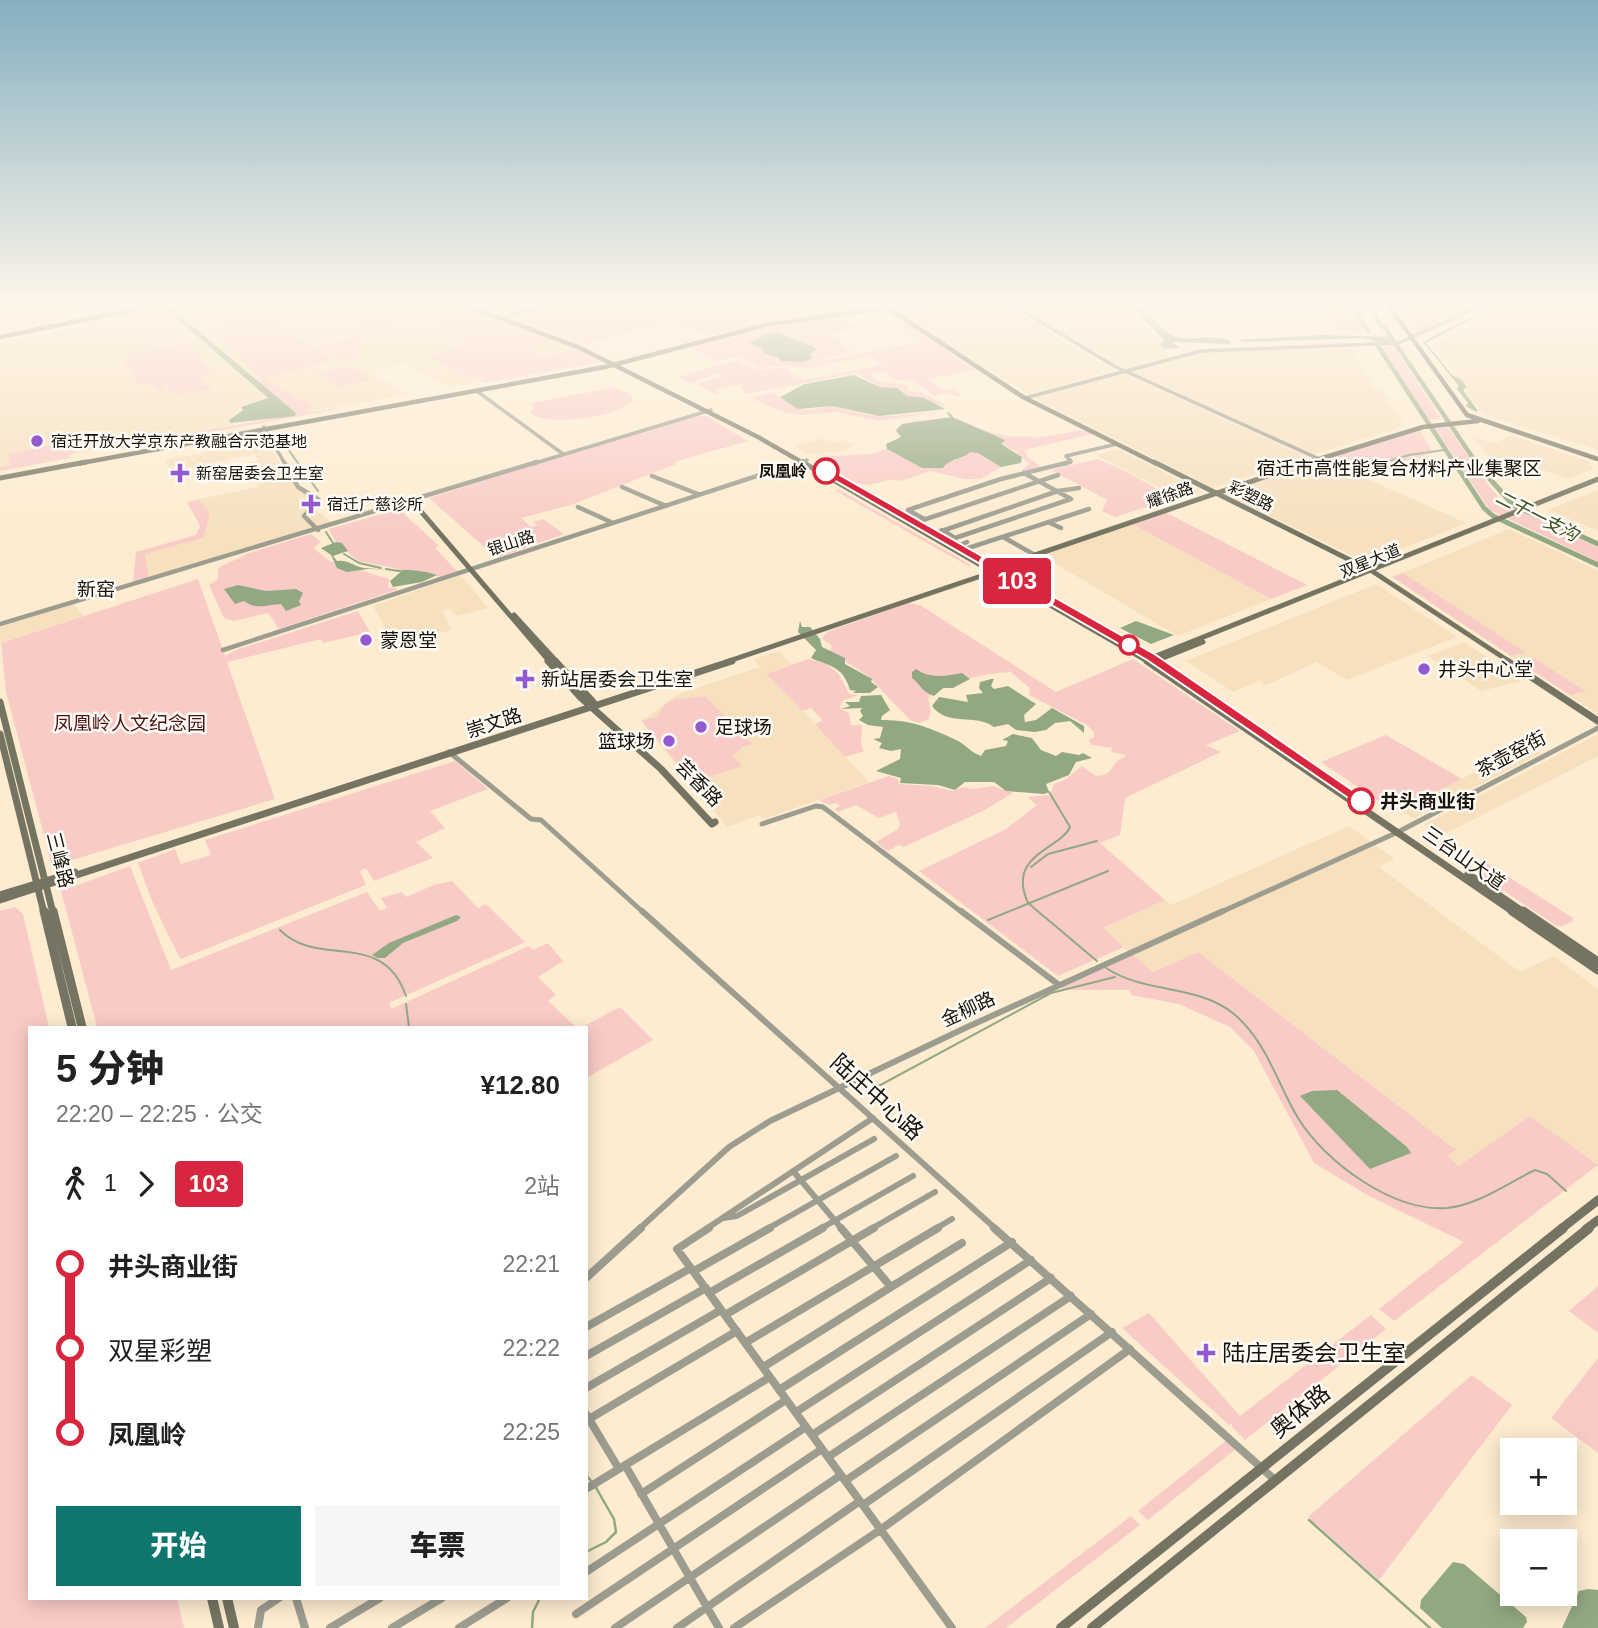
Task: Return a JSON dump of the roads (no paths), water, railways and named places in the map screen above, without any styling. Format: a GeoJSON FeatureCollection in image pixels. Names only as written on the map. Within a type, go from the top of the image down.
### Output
{"type":"FeatureCollection","features":[{"type":"Feature","properties":{"kind":"main road"},"geometry":{"type":"LineString","coordinates":[[0,479],[525,382]]}},
{"type":"Feature","properties":{"kind":"main road"},"geometry":{"type":"LineString","coordinates":[[265,429],[530,382]]}},
{"type":"Feature","properties":{"kind":"main road","name":"三台山大道"},"geometry":{"type":"LineString","coordinates":[[653,382],[805,461],[993,569]]}},
{"type":"Feature","properties":{"kind":"main road","name":"彩塑路"},"geometry":{"type":"LineString","coordinates":[[1001,382],[1025,398],[1374,572],[1598,721]]}},
{"type":"Feature","properties":{"kind":"main road"},"geometry":{"type":"LineString","coordinates":[[1440,382],[1461,409],[1478,421],[1598,459]]}},
{"type":"Feature","properties":{"kind":"main road","name":"耀徐路"},"geometry":{"type":"LineString","coordinates":[[993,569],[1318,458],[1423,427],[1478,421]]}},
{"type":"Feature","properties":{"kind":"main road","name":"三台山大道"},"geometry":{"type":"LineString","coordinates":[[805,461],[1152,660],[1598,962]]}},
{"type":"Feature","properties":{"kind":"main road","name":"双星大道"},"geometry":{"type":"LineString","coordinates":[[1152,660],[1598,481]]}},
{"type":"Feature","properties":{"kind":"main road","name":"芸香路"},"geometry":{"type":"LineString","coordinates":[[414,500],[471,569],[593,705],[661,769],[712,824],[715,822],[675,779],[593,705]]}},
{"type":"Feature","properties":{"kind":"main road","name":"崇文路"},"geometry":{"type":"LineString","coordinates":[[0,900],[593,705],[993,569]]}},
{"type":"Feature","properties":{"kind":"main road","name":"三峰路"},"geometry":{"type":"LineString","coordinates":[[0,702],[72,1026]]}},
{"type":"Feature","properties":{"kind":"main road","name":"三峰路"},"geometry":{"type":"LineString","coordinates":[[0,734],[82,1026]]}},
{"type":"Feature","properties":{"kind":"main road","name":"三台山大道"},"geometry":{"type":"LineString","coordinates":[[1400,830],[1598,970]]}},
{"type":"Feature","properties":{"kind":"main road","name":"崇文路"},"geometry":{"type":"LineString","coordinates":[[0,895],[42,886]]}},
{"type":"Feature","properties":{"kind":"main road","name":"奥体路"},"geometry":{"type":"LineString","coordinates":[[1061,1628],[1598,1200]]}},
{"type":"Feature","properties":{"kind":"main road","name":"奥体路"},"geometry":{"type":"LineString","coordinates":[[1092,1628],[1598,1220]]}},
{"type":"Feature","properties":{"kind":"main road"},"geometry":{"type":"LineString","coordinates":[[212,1600],[219,1628]]}},
{"type":"Feature","properties":{"kind":"main road"},"geometry":{"type":"LineString","coordinates":[[227,1600],[234,1628]]}},
{"type":"Feature","properties":{"kind":"street"},"geometry":{"type":"LineString","coordinates":[[1025,398],[1084,382]]}},
{"type":"Feature","properties":{"kind":"street"},"geometry":{"type":"LineString","coordinates":[[1148,382],[1318,458]]}},
{"type":"Feature","properties":{"kind":"street"},"geometry":{"type":"LineString","coordinates":[[478,392],[563,455]]}},
{"type":"Feature","properties":{"kind":"street"},"geometry":{"type":"LineString","coordinates":[[0,624],[709,410]]}},
{"type":"Feature","properties":{"kind":"street"},"geometry":{"type":"LineString","coordinates":[[265,429],[298,487],[319,500],[304,516],[318,530]]}},
{"type":"Feature","properties":{"kind":"street"},"geometry":{"type":"LineString","coordinates":[[925,519],[908,510],[1024,472],[1070,463],[1066,456],[1117,444]]}},
{"type":"Feature","properties":{"kind":"street","name":"银山路"},"geometry":{"type":"LineString","coordinates":[[223,649],[805,461]]}},
{"type":"Feature","properties":{"kind":"street"},"geometry":{"type":"LineString","coordinates":[[942,530],[955,538],[1071,499],[1024,472]]}},
{"type":"Feature","properties":{"kind":"street"},"geometry":{"type":"LineString","coordinates":[[914,523],[1058,475]]}},
{"type":"Feature","properties":{"kind":"street"},"geometry":{"type":"LineString","coordinates":[[652,476],[700,495]]}},
{"type":"Feature","properties":{"kind":"street"},"geometry":{"type":"LineString","coordinates":[[622,487],[666,506]]}},
{"type":"Feature","properties":{"kind":"street"},"geometry":{"type":"LineString","coordinates":[[933,534],[1058,491],[1079,488]]}},
{"type":"Feature","properties":{"kind":"street"},"geometry":{"type":"LineString","coordinates":[[578,507],[613,523]]}},
{"type":"Feature","properties":{"kind":"street"},"geometry":{"type":"LineString","coordinates":[[959,549],[1089,509]]}},
{"type":"Feature","properties":{"kind":"street"},"geometry":{"type":"LineString","coordinates":[[1048,522],[1060,528]]}},
{"type":"Feature","properties":{"kind":"street"},"geometry":{"type":"LineString","coordinates":[[1003,537],[1035,555]]}},
{"type":"Feature","properties":{"kind":"street"},"geometry":{"type":"LineString","coordinates":[[959,549],[967,542]]}},
{"type":"Feature","properties":{"kind":"street","name":"茶壶窑街"},"geometry":{"type":"LineString","coordinates":[[1400,830],[1598,728]]}},
{"type":"Feature","properties":{"kind":"street","name":"陆庄中心路"},"geometry":{"type":"LineString","coordinates":[[451,752],[531,819],[541,820],[1275,1480]]}},
{"type":"Feature","properties":{"kind":"street"},"geometry":{"type":"LineString","coordinates":[[762,824],[816,806],[823,807],[1059,985]]}},
{"type":"Feature","properties":{"kind":"street","name":"金柳路"},"geometry":{"type":"LineString","coordinates":[[588,1277],[729,1147],[770,1121],[1059,985],[1400,830]]}},
{"type":"Feature","properties":{"kind":"street"},"geometry":{"type":"LineString","coordinates":[[873,1118],[677,1249],[951,1628]]}},
{"type":"Feature","properties":{"kind":"street"},"geometry":{"type":"LineString","coordinates":[[723,1218],[737,1216],[874,1139]]}},
{"type":"Feature","properties":{"kind":"street"},"geometry":{"type":"LineString","coordinates":[[588,1326],[896,1156]]}},
{"type":"Feature","properties":{"kind":"street"},"geometry":{"type":"LineString","coordinates":[[793,1171],[891,1287]]}},
{"type":"Feature","properties":{"kind":"street"},"geometry":{"type":"LineString","coordinates":[[588,1355],[913,1176]]}},
{"type":"Feature","properties":{"kind":"street"},"geometry":{"type":"LineString","coordinates":[[588,1387],[853,1242],[935,1192]]}},
{"type":"Feature","properties":{"kind":"street"},"geometry":{"type":"LineString","coordinates":[[745,1343],[952,1219]]}},
{"type":"Feature","properties":{"kind":"street"},"geometry":{"type":"LineString","coordinates":[[779,1390],[1012,1242]]}},
{"type":"Feature","properties":{"kind":"street"},"geometry":{"type":"LineString","coordinates":[[763,1367],[962,1243]]}},
{"type":"Feature","properties":{"kind":"street"},"geometry":{"type":"LineString","coordinates":[[796,1412],[1031,1260]]}},
{"type":"Feature","properties":{"kind":"street"},"geometry":{"type":"LineString","coordinates":[[588,1571],[1051,1278]]}},
{"type":"Feature","properties":{"kind":"street"},"geometry":{"type":"LineString","coordinates":[[576,1614],[673,1548],[1072,1296]]}},
{"type":"Feature","properties":{"kind":"street"},"geometry":{"type":"LineString","coordinates":[[615,1628],[1091,1314]]}},
{"type":"Feature","properties":{"kind":"street"},"geometry":{"type":"LineString","coordinates":[[719,1628],[641,1493],[588,1416],[737,1331]]}},
{"type":"Feature","properties":{"kind":"street"},"geometry":{"type":"LineString","coordinates":[[677,1628],[1112,1332]]}},
{"type":"Feature","properties":{"kind":"street"},"geometry":{"type":"LineString","coordinates":[[734,1628],[880,1530],[1130,1349]]}},
{"type":"Feature","properties":{"kind":"street"},"geometry":{"type":"LineString","coordinates":[[588,1488],[770,1377]]}},
{"type":"Feature","properties":{"kind":"street"},"geometry":{"type":"LineString","coordinates":[[641,1493],[786,1400]]}},
{"type":"Feature","properties":{"kind":"street"},"geometry":{"type":"LineString","coordinates":[[258,1628],[261,1610],[276,1600]]}},
{"type":"Feature","properties":{"kind":"street"},"geometry":{"type":"LineString","coordinates":[[297,1600],[305,1628]]}},
{"type":"Feature","properties":{"kind":"street"},"geometry":{"type":"LineString","coordinates":[[331,1628],[377,1600]]}},
{"type":"Feature","properties":{"kind":"street"},"geometry":{"type":"LineString","coordinates":[[393,1628],[439,1600]]}},
{"type":"Feature","properties":{"kind":"street"},"geometry":{"type":"LineString","coordinates":[[459,1628],[504,1600]]}},
{"type":"Feature","properties":{"kind":"waterway","name":"二干一支沟"},"geometry":{"type":"LineString","coordinates":[[1401,382],[1455,464]]}},
{"type":"Feature","properties":{"kind":"waterway"},"geometry":{"type":"LineString","coordinates":[[1421,382],[1477,464]]}},
{"type":"Feature","properties":{"kind":"waterway"},"geometry":{"type":"LineString","coordinates":[[948,413],[952,417]]}},
{"type":"Feature","properties":{"kind":"waterway"},"geometry":{"type":"LineString","coordinates":[[288,438],[285,445],[318,491]]}},
{"type":"Feature","properties":{"kind":"waterway"},"geometry":{"type":"LineString","coordinates":[[1356,471],[1409,455],[1444,450]]}},
{"type":"Feature","properties":{"kind":"waterway","name":"二干一支沟"},"geometry":{"type":"LineString","coordinates":[[1454,462],[1484,508],[1493,516],[1598,565]]}},
{"type":"Feature","properties":{"kind":"waterway"},"geometry":{"type":"LineString","coordinates":[[1475,462],[1513,505],[1598,544]]}},
{"type":"Feature","properties":{"kind":"waterway"},"geometry":{"type":"LineString","coordinates":[[326,532],[333,543]]}},
{"type":"Feature","properties":{"kind":"waterway"},"geometry":{"type":"LineString","coordinates":[[344,554],[359,563],[381,568]]}},
{"type":"Feature","properties":{"kind":"waterway"},"geometry":{"type":"LineString","coordinates":[[386,569],[405,572]]}},
{"type":"Feature","properties":{"kind":"waterway"},"geometry":{"type":"LineString","coordinates":[[1029,903],[1023,887],[1024,874],[1029,863],[1070,827],[1049,792]]}},
{"type":"Feature","properties":{"kind":"waterway"},"geometry":{"type":"LineString","coordinates":[[1031,867],[1048,854],[1097,841]]}},
{"type":"Feature","properties":{"kind":"waterway"},"geometry":{"type":"LineString","coordinates":[[1029,903],[1108,871]]}},
{"type":"Feature","properties":{"kind":"waterway"},"geometry":{"type":"LineString","coordinates":[[988,920],[1029,903]]}},
{"type":"Feature","properties":{"kind":"waterway"},"geometry":{"type":"LineString","coordinates":[[1029,903],[1097,961]]}},
{"type":"Feature","properties":{"kind":"waterway"},"geometry":{"type":"LineString","coordinates":[[280,930],[295,941],[312,947],[349,952],[382,962],[396,975],[406,996]]}},
{"type":"Feature","properties":{"kind":"waterway"},"geometry":{"type":"LineString","coordinates":[[1106,968],[1137,982],[1204,998],[1220,1004],[1234,1014],[1255,1037],[1298,1118],[1310,1135],[1343,1167],[1383,1193],[1426,1207],[1447,1208],[1470,1203],[1535,1170],[1547,1174],[1566,1191]]}},
{"type":"Feature","properties":{"kind":"waterway"},"geometry":{"type":"LineString","coordinates":[[873,1089],[1051,993],[1115,977]]}},
{"type":"Feature","properties":{"kind":"waterway"},"geometry":{"type":"LineString","coordinates":[[406,1004],[409,1026]]}},
{"type":"Feature","properties":{"kind":"waterway"},"geometry":{"type":"LineString","coordinates":[[588,1477],[592,1482]]}},
{"type":"Feature","properties":{"kind":"waterway"},"geometry":{"type":"LineString","coordinates":[[588,1551],[606,1542],[616,1532],[614,1519],[595,1486]]}},
{"type":"Feature","properties":{"kind":"waterway"},"geometry":{"type":"LineString","coordinates":[[1309,1520],[1430,1628]]}},
{"type":"Feature","properties":{"kind":"waterway"},"geometry":{"type":"LineString","coordinates":[[532,1628],[533,1612],[539,1600]]}},
{"type":"Feature","properties":{"kind":"place","name":"宿迁开放大学京东产教融合示范基地"},"geometry":{"type":"Point","coordinates":[37,441]}},
{"type":"Feature","properties":{"kind":"place","name":"凤凰岭"},"geometry":{"type":"Point","coordinates":[826,471]}},
{"type":"Feature","properties":{"kind":"place","name":"新窑居委会卫生室"},"geometry":{"type":"Point","coordinates":[180,473]}},
{"type":"Feature","properties":{"kind":"place","name":"宿迁广慈诊所"},"geometry":{"type":"Point","coordinates":[311,504]}},
{"type":"Feature","properties":{"kind":"place","name":"蒙恩堂"},"geometry":{"type":"Point","coordinates":[366,640]}},
{"type":"Feature","properties":{"kind":"place","name":"井头中心堂"},"geometry":{"type":"Point","coordinates":[1424,669]}},
{"type":"Feature","properties":{"kind":"place","name":"新站居委会卫生室"},"geometry":{"type":"Point","coordinates":[525,679]}},
{"type":"Feature","properties":{"kind":"place","name":"足球场"},"geometry":{"type":"Point","coordinates":[701,727]}},
{"type":"Feature","properties":{"kind":"place","name":"篮球场"},"geometry":{"type":"Point","coordinates":[669,741]}},
{"type":"Feature","properties":{"kind":"place","name":"井头商业街"},"geometry":{"type":"Point","coordinates":[1361,801]}},
{"type":"Feature","properties":{"kind":"place","name":"陆庄居委会卫生室"},"geometry":{"type":"Point","coordinates":[1206,1353]}},
{"type":"Feature","properties":{"kind":"district","name":"宿迁市高性能复合材料产业集聚区"},"geometry":{"type":"Point","coordinates":[1399,468]}},
{"type":"Feature","properties":{"kind":"district","name":"新窑"},"geometry":{"type":"Point","coordinates":[96,589]}},
{"type":"Feature","properties":{"kind":"park label","name":"凤凰岭人文纪念园"},"geometry":{"type":"Point","coordinates":[130,723]}}]}
